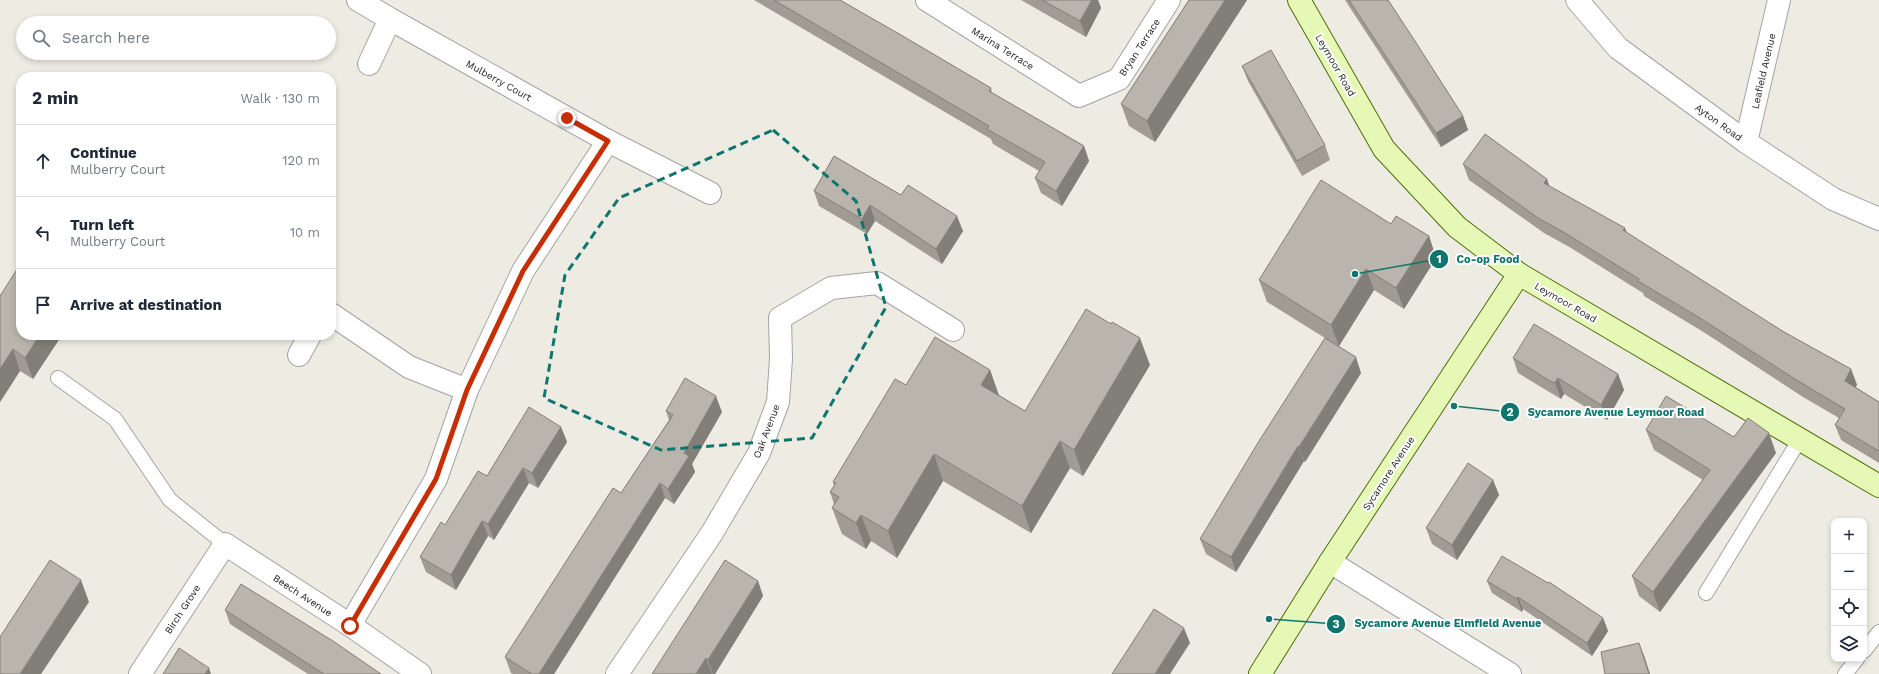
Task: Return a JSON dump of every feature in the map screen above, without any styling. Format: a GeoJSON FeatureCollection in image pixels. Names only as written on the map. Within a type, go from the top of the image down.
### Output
{"type":"FeatureCollection","features":[{"type":"Feature","properties":{"kind":"street","name":"Mulberry Court"},"geometry":{"type":"LineString","coordinates":[[358,0],[608,141],[710,193]]}},
{"type":"Feature","properties":{"kind":"street","name":"Marina Terrace"},"geometry":{"type":"LineString","coordinates":[[927,0],[1079,96]]}},
{"type":"Feature","properties":{"kind":"street","name":"Bryan Terrace"},"geometry":{"type":"LineString","coordinates":[[1079,96],[1119,79],[1169,0]]}},
{"type":"Feature","properties":{"kind":"street","name":"Leymoor Road"},"geometry":{"type":"LineString","coordinates":[[1299,0],[1384,149],[1457,226],[1519,274],[1879,486]]}},
{"type":"Feature","properties":{"kind":"street","name":"Ayton Road"},"geometry":{"type":"LineString","coordinates":[[1577,0],[1618,48],[1746,142],[1833,199],[1879,219]]}},
{"type":"Feature","properties":{"kind":"street","name":"Leafield Avenue"},"geometry":{"type":"LineString","coordinates":[[1746,142],[1779,0]]}},
{"type":"Feature","properties":{"kind":"street"},"geometry":{"type":"LineString","coordinates":[[369,64],[390,19]]}},
{"type":"Feature","properties":{"kind":"street"},"geometry":{"type":"LineString","coordinates":[[350,626],[436,479],[467,390],[523,271],[608,141]]}},
{"type":"Feature","properties":{"kind":"street","name":"Sycamore Avenue"},"geometry":{"type":"LineString","coordinates":[[1260,674],[1330,562],[1519,274]]}},
{"type":"Feature","properties":{"kind":"street","name":"Oak Avenue"},"geometry":{"type":"LineString","coordinates":[[617,674],[712,533],[759,453],[778,402],[781,359],[780,318],[831,288],[877,283],[953,330]]}},
{"type":"Feature","properties":{"kind":"street"},"geometry":{"type":"LineString","coordinates":[[336,317],[409,367],[467,390]]}},
{"type":"Feature","properties":{"kind":"street"},"geometry":{"type":"LineString","coordinates":[[299,355],[307,340]]}},
{"type":"Feature","properties":{"kind":"street","name":"Beech Avenue"},"geometry":{"type":"LineString","coordinates":[[224,544],[350,626],[420,674]]}},
{"type":"Feature","properties":{"kind":"street","name":"Birch Grove"},"geometry":{"type":"LineString","coordinates":[[140,674],[224,544]]}},
{"type":"Feature","properties":{"kind":"street"},"geometry":{"type":"LineString","coordinates":[[1330,562],[1510,674]]}},
{"type":"Feature","properties":{"kind":"lane"},"geometry":{"type":"LineString","coordinates":[[58,378],[115,419],[170,500],[224,544]]}},
{"type":"Feature","properties":{"kind":"lane"},"geometry":{"type":"LineString","coordinates":[[1706,593],[1800,439]]}},
{"type":"Feature","properties":{"kind":"lane"},"geometry":{"type":"LineString","coordinates":[[1867,647],[1879,632]]}},
{"type":"Feature","properties":{"kind":"lane"},"geometry":{"type":"LineString","coordinates":[[1845,674],[1855,662]]}},
{"type":"Feature","properties":{"kind":"highlighted area"},"geometry":{"type":"Polygon","coordinates":[[[773,130],[856,201],[886,307],[812,438],[661,450],[544,398],[565,275],[619,198],[773,130]]]}},
{"type":"Feature","properties":{"kind":"building"},"geometry":{"type":"Polygon","coordinates":[[[774,0],[840,0],[991,88],[989,91],[1084,146],[1056,191],[1035,178],[1045,162],[987,129],[989,126],[774,0]]]}},
{"type":"Feature","properties":{"kind":"building"},"geometry":{"type":"Polygon","coordinates":[[[1042,0],[1092,0],[1080,21],[1042,0]]]}},
{"type":"Feature","properties":{"kind":"building"},"geometry":{"type":"Polygon","coordinates":[[[1189,0],[1225,0],[1147,121],[1121,104],[1189,0]]]}},
{"type":"Feature","properties":{"kind":"building"},"geometry":{"type":"Polygon","coordinates":[[[1349,0],[1388,0],[1463,116],[1436,133],[1349,0]]]}},
{"type":"Feature","properties":{"kind":"building"},"geometry":{"type":"Polygon","coordinates":[[[1271,50],[1325,145],[1297,161],[1242,66],[1271,50]]]}},
{"type":"Feature","properties":{"kind":"building"},"geometry":{"type":"Polygon","coordinates":[[[1485,134],[1547,179],[1544,183],[1625,228],[1623,230],[1784,332],[1851,369],[1845,381],[1879,402],[1879,451],[1835,425],[1845,409],[1638,281],[1639,279],[1538,218],[1463,164],[1485,134]]]}},
{"type":"Feature","properties":{"kind":"building"},"geometry":{"type":"Polygon","coordinates":[[[834,156],[901,195],[908,185],[957,216],[936,249],[870,205],[862,219],[814,191],[834,156]]]}},
{"type":"Feature","properties":{"kind":"building"},"geometry":{"type":"Polygon","coordinates":[[[1321,180],[1391,224],[1396,216],[1429,236],[1396,288],[1366,269],[1331,325],[1259,280],[1321,180]]]}},
{"type":"Feature","properties":{"kind":"building"},"geometry":{"type":"Polygon","coordinates":[[[16,271],[16,340],[37,340],[25,358],[13,349],[0,369],[0,296],[16,271]]]}},
{"type":"Feature","properties":{"kind":"building"},"geometry":{"type":"Polygon","coordinates":[[[1086,309],[1111,324],[1112,322],[1140,338],[1074,450],[1060,441],[1022,506],[934,454],[888,531],[861,515],[856,523],[832,508],[839,497],[830,492],[836,483],[833,482],[895,379],[906,385],[935,337],[990,370],[981,385],[1025,411],[1086,309]]]}},
{"type":"Feature","properties":{"kind":"building"},"geometry":{"type":"Polygon","coordinates":[[[1534,324],[1618,374],[1601,405],[1558,378],[1555,383],[1550,381],[1513,358],[1534,324]]]}},
{"type":"Feature","properties":{"kind":"building"},"geometry":{"type":"Polygon","coordinates":[[[1325,338],[1356,357],[1299,447],[1298,446],[1231,557],[1200,539],[1259,441],[1325,338]]]}},
{"type":"Feature","properties":{"kind":"building"},"geometry":{"type":"Polygon","coordinates":[[[685,378],[716,396],[684,453],[689,456],[668,489],[660,483],[539,674],[532,674],[505,657],[613,488],[621,493],[673,415],[666,411],[685,378]]]}},
{"type":"Feature","properties":{"kind":"building"},"geometry":{"type":"Polygon","coordinates":[[[1666,396],[1734,437],[1748,418],[1769,433],[1653,592],[1632,576],[1710,470],[1646,430],[1666,396]]]}},
{"type":"Feature","properties":{"kind":"building"},"geometry":{"type":"Polygon","coordinates":[[[529,407],[561,427],[532,473],[523,468],[488,524],[482,521],[451,575],[420,557],[441,522],[445,525],[478,471],[487,476],[529,407]]]}},
{"type":"Feature","properties":{"kind":"building"},"geometry":{"type":"Polygon","coordinates":[[[1468,463],[1493,480],[1452,545],[1426,528],[1468,463]]]}},
{"type":"Feature","properties":{"kind":"building"},"geometry":{"type":"Polygon","coordinates":[[[1502,556],[1548,583],[1549,582],[1603,618],[1587,643],[1518,597],[1517,599],[1487,581],[1502,556]]]}},
{"type":"Feature","properties":{"kind":"building"},"geometry":{"type":"Polygon","coordinates":[[[50,560],[81,580],[20,674],[0,674],[0,637],[50,560]]]}},
{"type":"Feature","properties":{"kind":"building"},"geometry":{"type":"Polygon","coordinates":[[[725,560],[758,581],[708,660],[706,658],[696,674],[652,674],[725,560]]]}},
{"type":"Feature","properties":{"kind":"building"},"geometry":{"type":"Polygon","coordinates":[[[241,584],[333,641],[381,674],[324,674],[225,610],[241,584]]]}},
{"type":"Feature","properties":{"kind":"building"},"geometry":{"type":"Polygon","coordinates":[[[1154,609],[1184,628],[1155,674],[1112,674],[1154,609]]]}},
{"type":"Feature","properties":{"kind":"building"},"geometry":{"type":"Polygon","coordinates":[[[1639,643],[1649,674],[1605,674],[1601,652],[1639,643]]]}},
{"type":"Feature","properties":{"kind":"building"},"geometry":{"type":"Polygon","coordinates":[[[179,648],[209,668],[205,674],[163,674],[179,648]]]}},
{"type":"Feature","properties":{"kind":"place","name":"Co-op Food"},"geometry":{"type":"Point","coordinates":[1355,274]}},
{"type":"Feature","properties":{"kind":"place","name":"Sycamore Avenue Leymoor Road"},"geometry":{"type":"Point","coordinates":[1454,406]}},
{"type":"Feature","properties":{"kind":"place","name":"Sycamore Avenue Elmfield Avenue"},"geometry":{"type":"Point","coordinates":[1269,619]}},
{"type":"Feature","properties":{"kind":"route"},"geometry":{"type":"LineString","coordinates":[[350,626],[436,479],[467,390],[523,271],[608,141],[567,118]]}}]}
